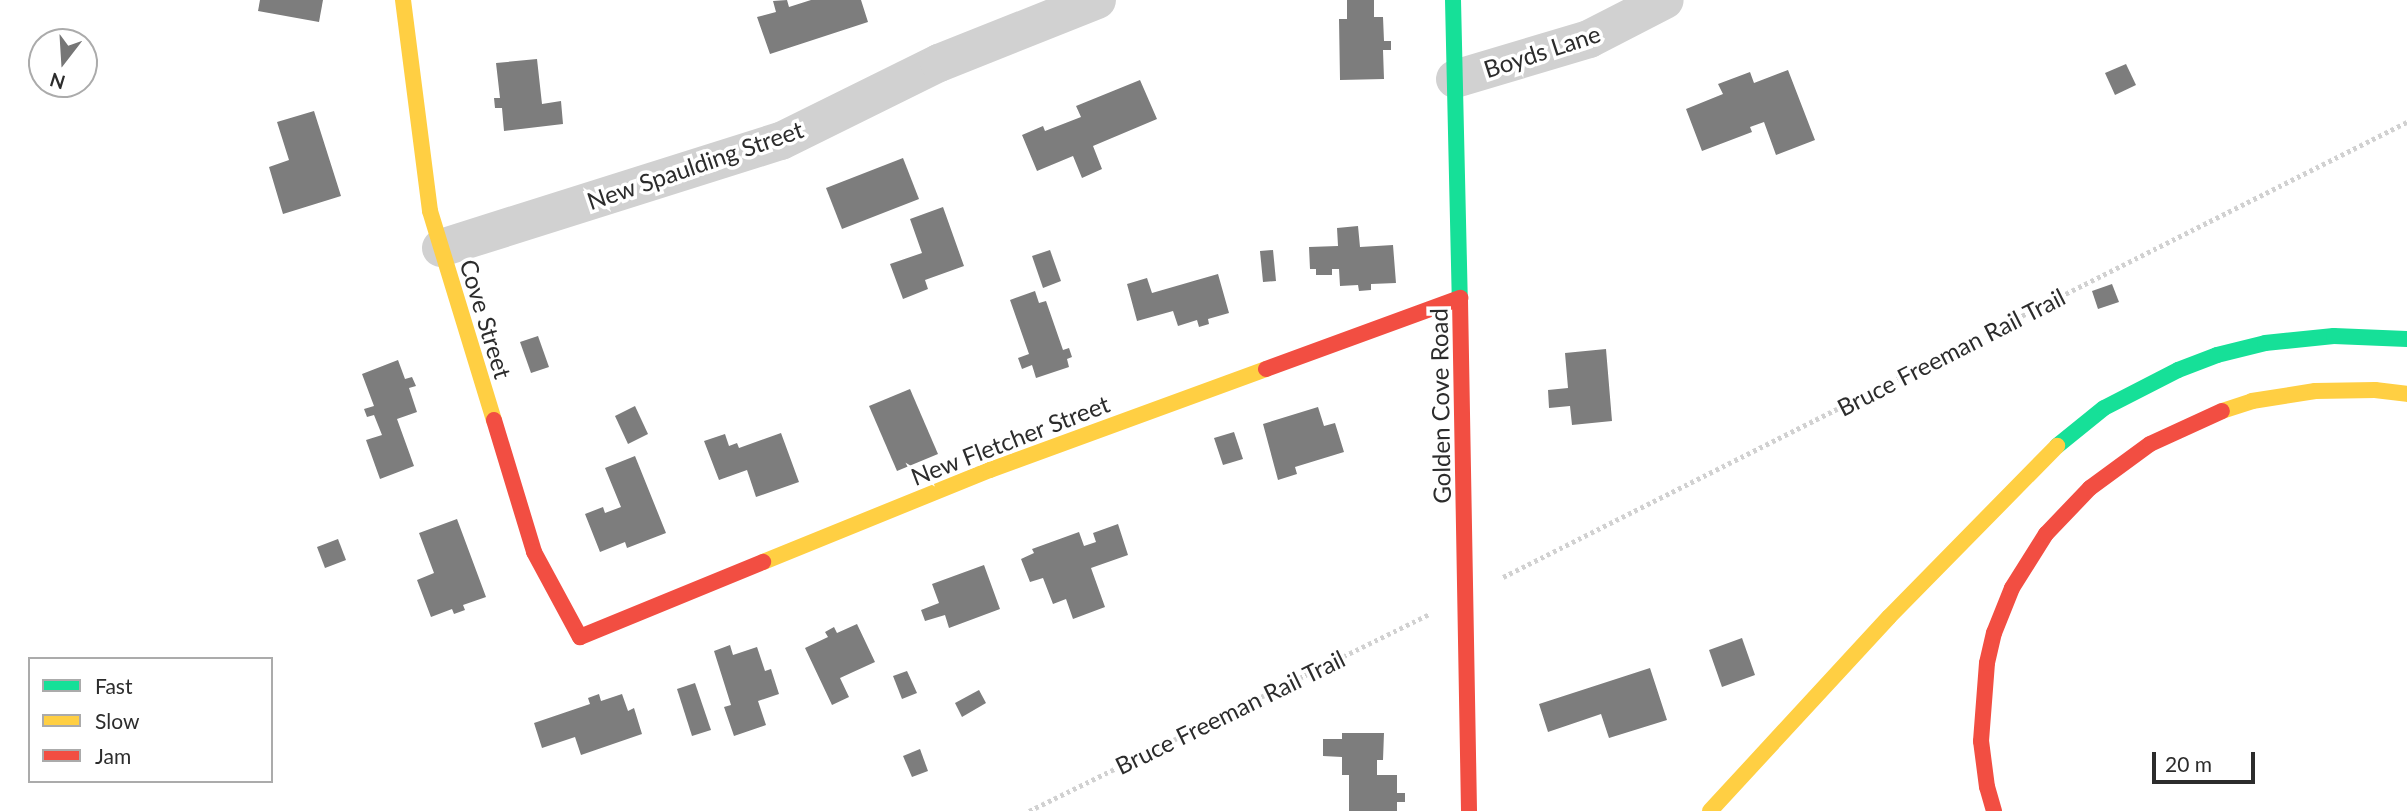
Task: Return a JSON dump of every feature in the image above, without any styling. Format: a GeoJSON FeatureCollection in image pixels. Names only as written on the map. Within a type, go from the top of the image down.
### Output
{"type":"FeatureCollection","features":[{"type":"Feature","properties":{"kind":"main road","name":"Cove Street"},"geometry":{"type":"LineString","coordinates":[[404,0],[429,211],[534,552],[580,637]]}},
{"type":"Feature","properties":{"kind":"main road","name":"Golden Cove Road"},"geometry":{"type":"LineString","coordinates":[[1453,0],[1469,811]]}},
{"type":"Feature","properties":{"kind":"main road","name":"New Fletcher Street"},"geometry":{"type":"LineString","coordinates":[[580,637],[990,470],[1460,298]]}},
{"type":"Feature","properties":{"kind":"main road"},"geometry":{"type":"LineString","coordinates":[[1710,811],[1889,617],[2048,453],[2104,408],[2178,370],[2217,355],[2265,343],[2334,336],[2407,339]]}},
{"type":"Feature","properties":{"kind":"main road"},"geometry":{"type":"LineString","coordinates":[[1994,811],[1987,787],[1981,741],[1987,663],[2012,588],[2034,552],[2066,511],[2090,488],[2150,444],[2219,412],[2252,401],[2315,391],[2375,390],[2407,394]]}},
{"type":"Feature","properties":{"kind":"street","name":"New Spaulding Street"},"geometry":{"type":"LineString","coordinates":[[441,248],[781,141],[939,63],[1097,0]]}},
{"type":"Feature","properties":{"kind":"street","name":"Boyds Lane"},"geometry":{"type":"LineString","coordinates":[[1455,79],[1589,39],[1665,0]]}},
{"type":"Feature","properties":{"kind":"path","name":"Bruce Freeman Rail Trail"},"geometry":{"type":"LineString","coordinates":[[1494,582],[2407,122]]}},
{"type":"Feature","properties":{"kind":"path","name":"Bruce Freeman Rail Trail"},"geometry":{"type":"LineString","coordinates":[[1028,811],[1432,612]]}},
{"type":"Feature","properties":{"kind":"building"},"geometry":{"type":"Polygon","coordinates":[[[260,0],[323,0],[319,22],[258,11],[260,0]]]}},
{"type":"Feature","properties":{"kind":"building"},"geometry":{"type":"Polygon","coordinates":[[[787,0],[789,7],[811,0],[861,0],[868,22],[770,54],[757,17],[776,12],[773,1],[787,0]]]}},
{"type":"Feature","properties":{"kind":"building"},"geometry":{"type":"Polygon","coordinates":[[[1347,0],[1374,0],[1374,17],[1383,17],[1384,41],[1391,41],[1391,50],[1383,50],[1384,79],[1340,80],[1339,19],[1347,19],[1347,0]]]}},
{"type":"Feature","properties":{"kind":"building"},"geometry":{"type":"Polygon","coordinates":[[[537,59],[542,104],[561,101],[563,124],[504,131],[502,108],[495,108],[494,98],[500,98],[496,63],[537,59]]]}},
{"type":"Feature","properties":{"kind":"building"},"geometry":{"type":"Polygon","coordinates":[[[2126,64],[2136,85],[2115,95],[2105,73],[2126,64]]]}},
{"type":"Feature","properties":{"kind":"building"},"geometry":{"type":"Polygon","coordinates":[[[1788,70],[1815,140],[1776,155],[1764,122],[1750,127],[1752,132],[1702,151],[1686,109],[1723,94],[1718,84],[1750,72],[1754,83],[1788,70]]]}},
{"type":"Feature","properties":{"kind":"building"},"geometry":{"type":"Polygon","coordinates":[[[1140,80],[1157,119],[1093,146],[1102,169],[1082,178],[1073,156],[1037,171],[1022,135],[1043,126],[1045,131],[1081,117],[1076,106],[1140,80]]]}},
{"type":"Feature","properties":{"kind":"building"},"geometry":{"type":"Polygon","coordinates":[[[314,111],[341,196],[283,214],[269,167],[289,160],[277,122],[314,111]]]}},
{"type":"Feature","properties":{"kind":"building"},"geometry":{"type":"Polygon","coordinates":[[[903,158],[919,199],[842,229],[826,188],[903,158]]]}},
{"type":"Feature","properties":{"kind":"building"},"geometry":{"type":"Polygon","coordinates":[[[943,207],[964,266],[925,280],[928,289],[903,299],[890,264],[922,253],[910,219],[943,207]]]}},
{"type":"Feature","properties":{"kind":"building"},"geometry":{"type":"Polygon","coordinates":[[[1358,226],[1360,247],[1393,245],[1396,283],[1371,284],[1371,290],[1359,291],[1358,285],[1340,286],[1339,269],[1332,269],[1332,275],[1316,275],[1316,269],[1310,269],[1309,247],[1338,246],[1337,228],[1358,226]]]}},
{"type":"Feature","properties":{"kind":"building"},"geometry":{"type":"Polygon","coordinates":[[[1050,250],[1061,281],[1043,288],[1032,256],[1050,250]]]}},
{"type":"Feature","properties":{"kind":"building"},"geometry":{"type":"Polygon","coordinates":[[[1273,250],[1276,281],[1263,282],[1260,251],[1273,250]]]}},
{"type":"Feature","properties":{"kind":"building"},"geometry":{"type":"Polygon","coordinates":[[[1218,274],[1229,313],[1208,319],[1209,324],[1199,327],[1197,320],[1178,326],[1173,311],[1137,321],[1127,284],[1147,278],[1152,293],[1218,274]]]}},
{"type":"Feature","properties":{"kind":"building"},"geometry":{"type":"Polygon","coordinates":[[[2112,284],[2119,302],[2098,309],[2092,291],[2112,284]]]}},
{"type":"Feature","properties":{"kind":"building"},"geometry":{"type":"Polygon","coordinates":[[[1035,291],[1039,303],[1046,301],[1063,350],[1069,348],[1072,357],[1067,359],[1069,367],[1036,378],[1032,365],[1022,369],[1018,358],[1029,354],[1010,300],[1035,291]]]}},
{"type":"Feature","properties":{"kind":"building"},"geometry":{"type":"Polygon","coordinates":[[[538,336],[549,367],[531,373],[520,342],[538,336]]]}},
{"type":"Feature","properties":{"kind":"building"},"geometry":{"type":"Polygon","coordinates":[[[1606,349],[1612,421],[1572,425],[1570,406],[1549,408],[1548,390],[1568,388],[1565,353],[1606,349]]]}},
{"type":"Feature","properties":{"kind":"building"},"geometry":{"type":"Polygon","coordinates":[[[398,360],[405,379],[412,377],[416,386],[409,388],[417,412],[397,419],[414,466],[380,479],[366,440],[382,435],[374,415],[367,417],[364,409],[374,406],[362,374],[398,360]]]}},
{"type":"Feature","properties":{"kind":"building"},"geometry":{"type":"Polygon","coordinates":[[[910,389],[938,454],[897,471],[869,406],[910,389]]]}},
{"type":"Feature","properties":{"kind":"building"},"geometry":{"type":"Polygon","coordinates":[[[635,406],[648,434],[628,444],[615,416],[635,406]]]}},
{"type":"Feature","properties":{"kind":"building"},"geometry":{"type":"Polygon","coordinates":[[[1318,407],[1324,426],[1335,423],[1344,452],[1295,467],[1297,474],[1278,480],[1263,424],[1318,407]]]}},
{"type":"Feature","properties":{"kind":"building"},"geometry":{"type":"Polygon","coordinates":[[[1234,432],[1243,459],[1223,465],[1214,438],[1234,432]]]}},
{"type":"Feature","properties":{"kind":"building"},"geometry":{"type":"Polygon","coordinates":[[[781,433],[799,482],[756,497],[747,470],[719,480],[704,441],[725,434],[729,446],[737,443],[739,448],[781,433]]]}},
{"type":"Feature","properties":{"kind":"building"},"geometry":{"type":"Polygon","coordinates":[[[635,456],[666,533],[627,548],[625,542],[600,552],[585,514],[603,507],[605,513],[621,507],[605,468],[635,456]]]}},
{"type":"Feature","properties":{"kind":"building"},"geometry":{"type":"Polygon","coordinates":[[[457,519],[486,597],[463,605],[465,610],[454,614],[452,609],[431,617],[417,580],[434,573],[419,533],[457,519]]]}},
{"type":"Feature","properties":{"kind":"building"},"geometry":{"type":"Polygon","coordinates":[[[1118,524],[1128,555],[1091,568],[1105,607],[1073,619],[1066,599],[1053,604],[1043,578],[1030,582],[1021,559],[1034,553],[1032,549],[1079,532],[1084,546],[1096,542],[1093,533],[1118,524]]]}},
{"type":"Feature","properties":{"kind":"building"},"geometry":{"type":"Polygon","coordinates":[[[338,539],[346,560],[325,568],[317,547],[338,539]]]}},
{"type":"Feature","properties":{"kind":"building"},"geometry":{"type":"Polygon","coordinates":[[[984,565],[1000,609],[949,628],[945,615],[925,621],[921,610],[939,603],[932,584],[984,565]]]}},
{"type":"Feature","properties":{"kind":"building"},"geometry":{"type":"Polygon","coordinates":[[[857,624],[875,662],[840,678],[849,697],[832,705],[805,648],[828,637],[825,632],[834,627],[837,633],[857,624]]]}},
{"type":"Feature","properties":{"kind":"building"},"geometry":{"type":"Polygon","coordinates":[[[1742,638],[1755,675],[1722,687],[1709,650],[1742,638]]]}},
{"type":"Feature","properties":{"kind":"building"},"geometry":{"type":"Polygon","coordinates":[[[730,645],[733,655],[757,647],[765,671],[771,669],[779,694],[758,701],[766,725],[734,736],[724,707],[731,705],[714,651],[730,645]]]}},
{"type":"Feature","properties":{"kind":"building"},"geometry":{"type":"Polygon","coordinates":[[[1650,668],[1667,720],[1609,738],[1601,714],[1548,732],[1539,704],[1650,668]]]}},
{"type":"Feature","properties":{"kind":"building"},"geometry":{"type":"Polygon","coordinates":[[[907,671],[917,693],[902,699],[893,676],[907,671]]]}},
{"type":"Feature","properties":{"kind":"building"},"geometry":{"type":"Polygon","coordinates":[[[695,683],[711,730],[692,736],[677,689],[695,683]]]}},
{"type":"Feature","properties":{"kind":"building"},"geometry":{"type":"Polygon","coordinates":[[[979,690],[986,703],[962,717],[955,703],[979,690]]]}},
{"type":"Feature","properties":{"kind":"building"},"geometry":{"type":"Polygon","coordinates":[[[599,694],[601,701],[622,694],[628,711],[634,708],[642,734],[581,755],[575,737],[542,748],[534,723],[590,704],[588,698],[599,694]]]}},
{"type":"Feature","properties":{"kind":"building"},"geometry":{"type":"Polygon","coordinates":[[[1342,733],[1384,733],[1383,760],[1377,760],[1377,775],[1397,775],[1397,793],[1405,793],[1405,802],[1397,802],[1397,811],[1349,811],[1349,775],[1342,775],[1342,757],[1323,756],[1323,739],[1342,739],[1342,733]]]}},
{"type":"Feature","properties":{"kind":"building"},"geometry":{"type":"Polygon","coordinates":[[[920,749],[928,771],[912,777],[903,756],[920,749]]]}},
{"type":"Feature","properties":{"kind":"traffic: fast"},"geometry":{"type":"LineString","coordinates":[[1453,0],[1460,300]]}},
{"type":"Feature","properties":{"kind":"traffic: fast"},"geometry":{"type":"LineString","coordinates":[[2057,446],[2104,408],[2178,370],[2217,355],[2265,343],[2334,336],[2407,339]]}},
{"type":"Feature","properties":{"kind":"traffic: slow"},"geometry":{"type":"LineString","coordinates":[[403,0],[430,211],[494,420]]}},
{"type":"Feature","properties":{"kind":"traffic: slow"},"geometry":{"type":"LineString","coordinates":[[763,562],[990,470],[1266,369]]}},
{"type":"Feature","properties":{"kind":"traffic: slow"},"geometry":{"type":"LineString","coordinates":[[2222,411],[2252,401],[2315,391],[2375,390],[2407,394]]}},
{"type":"Feature","properties":{"kind":"traffic: slow"},"geometry":{"type":"LineString","coordinates":[[1710,811],[1889,617],[2057,446]]}},
{"type":"Feature","properties":{"kind":"traffic: jam"},"geometry":{"type":"LineString","coordinates":[[1266,369],[1460,298]]}},
{"type":"Feature","properties":{"kind":"traffic: jam"},"geometry":{"type":"LineString","coordinates":[[1460,300],[1469,811]]}},
{"type":"Feature","properties":{"kind":"traffic: jam"},"geometry":{"type":"LineString","coordinates":[[1994,811],[1987,787],[1981,741],[1987,663],[1994,633],[2012,588],[2046,534],[2090,488],[2150,444],[2222,411]]}},
{"type":"Feature","properties":{"kind":"traffic: jam"},"geometry":{"type":"LineString","coordinates":[[494,420],[534,552],[580,637],[763,562]]}}]}
